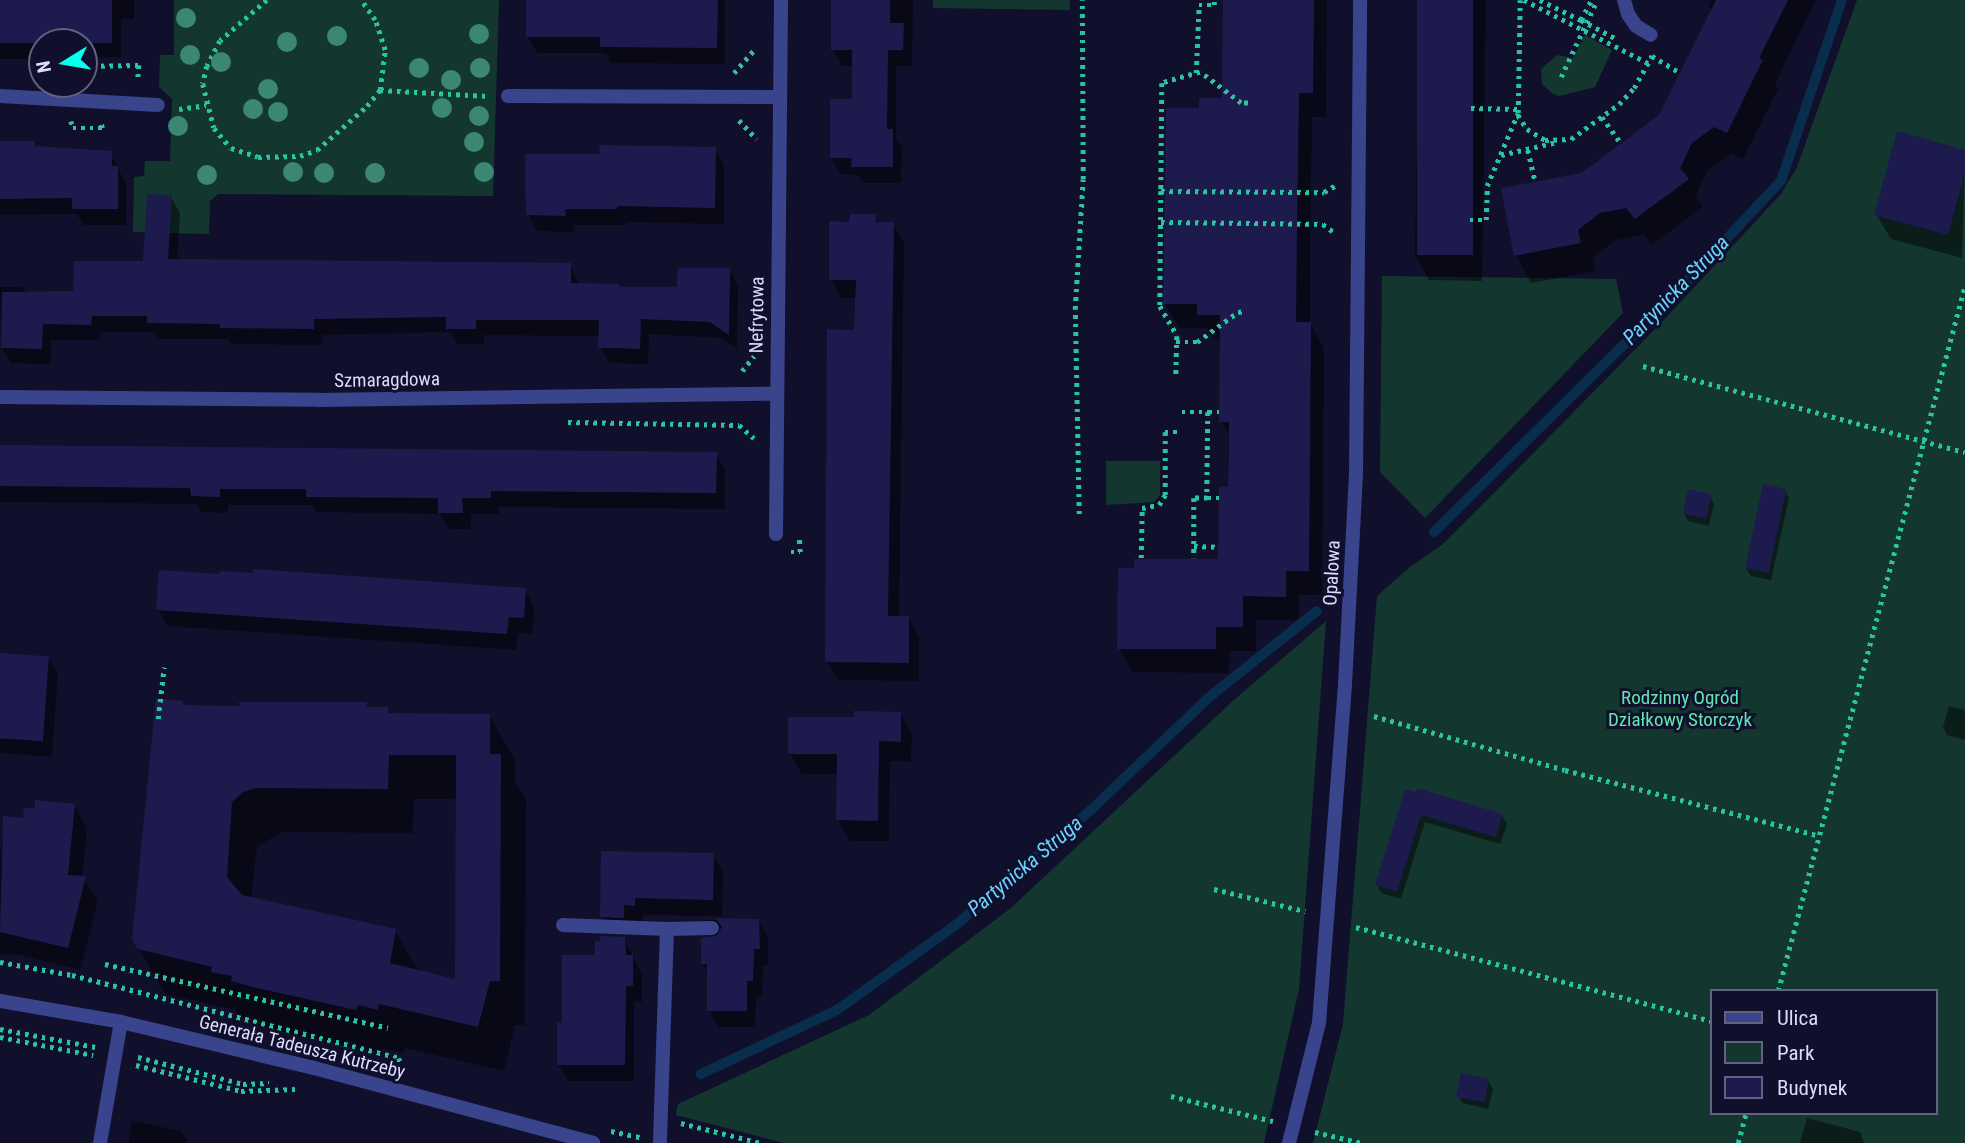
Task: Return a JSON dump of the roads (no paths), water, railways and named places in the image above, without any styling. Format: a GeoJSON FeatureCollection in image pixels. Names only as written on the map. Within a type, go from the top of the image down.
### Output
{"type":"FeatureCollection","features":[{"type":"Feature","properties":{"kind":"street","name":"Nefrytowa"},"geometry":{"type":"LineString","coordinates":[[776,534],[775,394],[781,0]]}},
{"type":"Feature","properties":{"kind":"street","name":"Opalowa"},"geometry":{"type":"LineString","coordinates":[[1289,1143],[1319,1023],[1345,684],[1356,475],[1360,0]]}},
{"type":"Feature","properties":{"kind":"street"},"geometry":{"type":"LineString","coordinates":[[1624,0],[1628,14],[1636,26],[1651,35]]}},
{"type":"Feature","properties":{"kind":"street"},"geometry":{"type":"LineString","coordinates":[[0,96],[158,104]]}},
{"type":"Feature","properties":{"kind":"street"},"geometry":{"type":"LineString","coordinates":[[508,96],[779,97]]}},
{"type":"Feature","properties":{"kind":"street","name":"Szmaragdowa"},"geometry":{"type":"LineString","coordinates":[[0,397],[319,400],[775,394]]}},
{"type":"Feature","properties":{"kind":"street"},"geometry":{"type":"LineString","coordinates":[[563,925],[712,928]]}},
{"type":"Feature","properties":{"kind":"street"},"geometry":{"type":"LineString","coordinates":[[660,1143],[667,929]]}},
{"type":"Feature","properties":{"kind":"street","name":"Generała Tadeusza Kutrzeby"},"geometry":{"type":"LineString","coordinates":[[0,1001],[121,1023],[314,1068],[593,1143]]}},
{"type":"Feature","properties":{"kind":"street"},"geometry":{"type":"LineString","coordinates":[[100,1143],[121,1023]]}},
{"type":"Feature","properties":{"kind":"waterway","name":"Partynicka Struga"},"geometry":{"type":"LineString","coordinates":[[1434,532],[1671,298],[1781,181],[1842,0]]}},
{"type":"Feature","properties":{"kind":"waterway","name":"Partynicka Struga"},"geometry":{"type":"LineString","coordinates":[[701,1074],[837,1010],[957,924],[1092,809],[1208,698],[1317,611]]}},
{"type":"Feature","properties":{"kind":"park label","name":"Rodzinny Ogród Działkowy Storczyk"},"geometry":{"type":"Point","coordinates":[1680,709]}}]}
